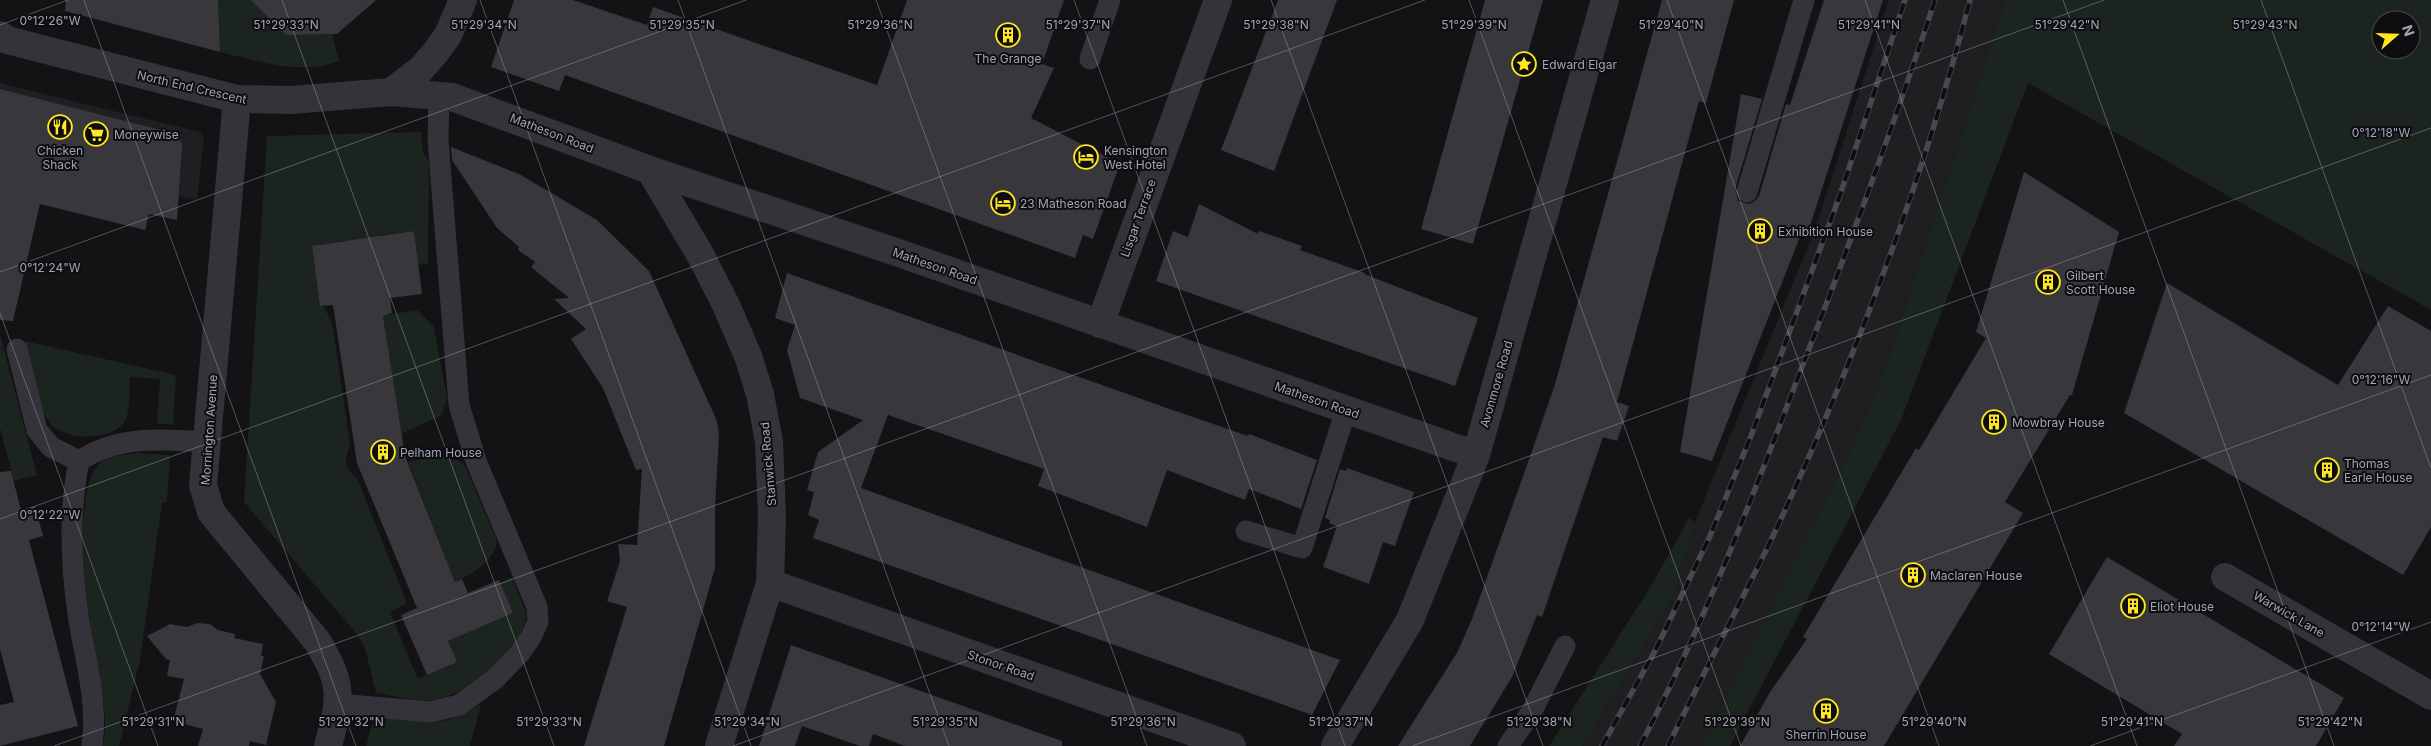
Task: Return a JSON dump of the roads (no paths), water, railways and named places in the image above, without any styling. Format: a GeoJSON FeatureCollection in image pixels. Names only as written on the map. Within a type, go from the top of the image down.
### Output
{"type":"FeatureCollection","features":[{"type":"Feature","properties":{"kind":"street"},"geometry":{"type":"LineString","coordinates":[[391,92],[420,70],[435,53],[448,35],[463,0]]}},
{"type":"Feature","properties":{"kind":"street","name":"Lisgar Terrace"},"geometry":{"type":"LineString","coordinates":[[1100,324],[1218,0]]}},
{"type":"Feature","properties":{"kind":"street","name":"Avonmore Road"},"geometry":{"type":"LineString","coordinates":[[1334,746],[1410,620],[1476,455],[1605,0]]}},
{"type":"Feature","properties":{"kind":"street","name":"North End Crescent"},"geometry":{"type":"LineString","coordinates":[[0,35],[7,40],[237,99],[291,100],[391,92]]}},
{"type":"Feature","properties":{"kind":"street","name":"Matheson Road"},"geometry":{"type":"LineString","coordinates":[[391,92],[452,97],[650,170],[893,251],[1476,455]]}},
{"type":"Feature","properties":{"kind":"street","name":"Mornington Avenue"},"geometry":{"type":"LineString","coordinates":[[237,99],[203,485],[211,512],[317,641],[328,660],[338,684],[338,704],[328,746]]}},
{"type":"Feature","properties":{"kind":"street","name":"Stanwick Road"},"geometry":{"type":"LineString","coordinates":[[650,170],[701,256],[726,305],[748,356],[760,394],[769,442],[772,479],[770,583],[719,746]]}},
{"type":"Feature","properties":{"kind":"street","name":"Warwick Lane"},"geometry":{"type":"LineString","coordinates":[[2225,577],[2431,696]]}},
{"type":"Feature","properties":{"kind":"street","name":"Stonor Road"},"geometry":{"type":"LineString","coordinates":[[770,583],[1232,746]]}},
{"type":"Feature","properties":{"kind":"lane"},"geometry":{"type":"LineString","coordinates":[[1090,58],[1110,0]]}},
{"type":"Feature","properties":{"kind":"lane"},"geometry":{"type":"LineString","coordinates":[[1746,192],[1804,0]]}},
{"type":"Feature","properties":{"kind":"lane"},"geometry":{"type":"LineString","coordinates":[[338,704],[431,712],[459,705],[495,679],[520,653],[538,622],[537,606],[476,461],[459,404],[438,140],[439,96]]}},
{"type":"Feature","properties":{"kind":"lane"},"geometry":{"type":"LineString","coordinates":[[17,349],[37,430],[51,447],[79,460]]}},
{"type":"Feature","properties":{"kind":"lane"},"geometry":{"type":"LineString","coordinates":[[1246,531],[1302,548],[1346,410]]}},
{"type":"Feature","properties":{"kind":"lane"},"geometry":{"type":"LineString","coordinates":[[92,746],[95,721],[93,699],[79,620],[73,573],[71,529],[74,484],[79,460],[94,451],[136,440],[206,442]]}},
{"type":"Feature","properties":{"kind":"lane"},"geometry":{"type":"LineString","coordinates":[[1508,746],[1532,711],[1565,646]]}},
{"type":"Feature","properties":{"kind":"railway"},"geometry":{"type":"LineString","coordinates":[[1602,746],[1655,651],[1710,536],[1751,436],[1840,195],[1905,0]]}},
{"type":"Feature","properties":{"kind":"railway"},"geometry":{"type":"LineString","coordinates":[[1640,746],[1706,608],[1745,514],[1853,233],[1935,0]]}},
{"type":"Feature","properties":{"kind":"railway"},"geometry":{"type":"LineString","coordinates":[[1668,746],[1773,536],[1803,471],[1858,339],[1908,205],[1951,69],[1970,0]]}},
{"type":"Feature","properties":{"kind":"place","name":"The Grange"},"geometry":{"type":"Point","coordinates":[1008,35]}},
{"type":"Feature","properties":{"kind":"place","name":"Edward Elgar"},"geometry":{"type":"Point","coordinates":[1524,64]}},
{"type":"Feature","properties":{"kind":"place","name":"Chicken Shack"},"geometry":{"type":"Point","coordinates":[60,127]}},
{"type":"Feature","properties":{"kind":"place","name":"Moneywise"},"geometry":{"type":"Point","coordinates":[96,134]}},
{"type":"Feature","properties":{"kind":"place","name":"Kensington West Hotel"},"geometry":{"type":"Point","coordinates":[1086,157]}},
{"type":"Feature","properties":{"kind":"place","name":"23 Matheson Road"},"geometry":{"type":"Point","coordinates":[1003,203]}},
{"type":"Feature","properties":{"kind":"place","name":"Exhibition House"},"geometry":{"type":"Point","coordinates":[1760,231]}},
{"type":"Feature","properties":{"kind":"place","name":"Gilbert Scott House"},"geometry":{"type":"Point","coordinates":[2048,282]}},
{"type":"Feature","properties":{"kind":"place","name":"Mowbray House"},"geometry":{"type":"Point","coordinates":[1994,422]}},
{"type":"Feature","properties":{"kind":"place","name":"Pelham House"},"geometry":{"type":"Point","coordinates":[383,452]}},
{"type":"Feature","properties":{"kind":"place","name":"Thomas Earle House"},"geometry":{"type":"Point","coordinates":[2327,470]}},
{"type":"Feature","properties":{"kind":"place","name":"Maclaren House"},"geometry":{"type":"Point","coordinates":[1913,575]}},
{"type":"Feature","properties":{"kind":"place","name":"Eliot House"},"geometry":{"type":"Point","coordinates":[2133,606]}},
{"type":"Feature","properties":{"kind":"place","name":"Sherrin House"},"geometry":{"type":"Point","coordinates":[1826,711]}}]}
